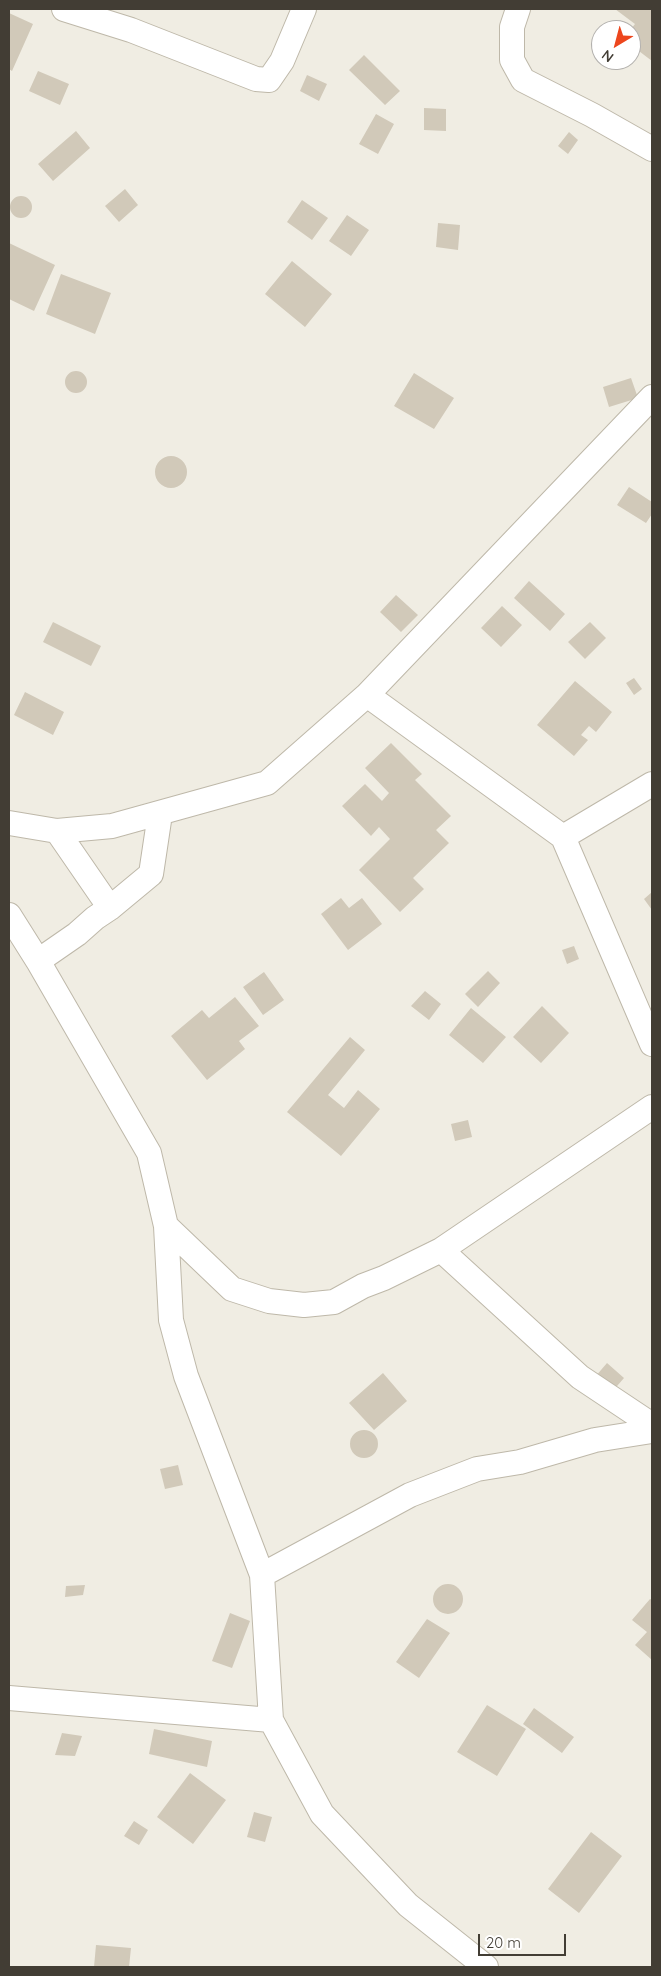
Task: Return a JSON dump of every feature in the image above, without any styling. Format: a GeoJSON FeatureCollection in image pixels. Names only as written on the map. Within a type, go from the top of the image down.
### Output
{"type":"FeatureCollection","features":[{"type":"Feature","properties":{"kind":"street"},"geometry":{"type":"LineString","coordinates":[[64,9],[131,30],[256,79],[269,80],[282,61],[304,9]]}},
{"type":"Feature","properties":{"kind":"street"},"geometry":{"type":"LineString","coordinates":[[518,9],[512,27],[512,60],[523,80],[592,115],[652,149]]}},
{"type":"Feature","properties":{"kind":"street"},"geometry":{"type":"LineString","coordinates":[[9,823],[57,831],[112,826],[267,783],[367,695],[652,397]]}},
{"type":"Feature","properties":{"kind":"street"},"geometry":{"type":"LineString","coordinates":[[367,695],[564,837],[652,1044]]}},
{"type":"Feature","properties":{"kind":"street"},"geometry":{"type":"LineString","coordinates":[[564,837],[652,784]]}},
{"type":"Feature","properties":{"kind":"street"},"geometry":{"type":"LineString","coordinates":[[38,961],[77,934],[151,874],[160,814]]}},
{"type":"Feature","properties":{"kind":"street"},"geometry":{"type":"LineString","coordinates":[[57,831],[110,908]]}},
{"type":"Feature","properties":{"kind":"street"},"geometry":{"type":"LineString","coordinates":[[9,915],[38,961],[149,1152],[166,1226],[171,1320],[186,1376],[262,1575],[271,1720],[322,1814],[408,1906],[486,1967]]}},
{"type":"Feature","properties":{"kind":"street"},"geometry":{"type":"LineString","coordinates":[[166,1226],[232,1289],[268,1301],[304,1305],[334,1302],[363,1286],[384,1278],[441,1250],[652,1107]]}},
{"type":"Feature","properties":{"kind":"street"},"geometry":{"type":"LineString","coordinates":[[441,1250],[580,1377],[652,1425]]}},
{"type":"Feature","properties":{"kind":"street"},"geometry":{"type":"LineString","coordinates":[[262,1575],[410,1495],[477,1469],[520,1462],[594,1440],[652,1431]]}},
{"type":"Feature","properties":{"kind":"street"},"geometry":{"type":"LineString","coordinates":[[9,1698],[271,1720]]}},
{"type":"Feature","properties":{"kind":"building"},"geometry":{"type":"Polygon","coordinates":[[[615,9],[652,9],[652,61],[641,53],[641,20],[630,20],[615,9]]]}},
{"type":"Feature","properties":{"kind":"building"},"geometry":{"type":"Polygon","coordinates":[[[9,13],[33,24],[12,71],[9,69],[9,13]]]}},
{"type":"Feature","properties":{"kind":"building"},"geometry":{"type":"Polygon","coordinates":[[[364,55],[400,91],[385,105],[349,70],[364,55]]]}},
{"type":"Feature","properties":{"kind":"building"},"geometry":{"type":"Polygon","coordinates":[[[38,71],[69,84],[60,105],[29,91],[38,71]]]}},
{"type":"Feature","properties":{"kind":"building"},"geometry":{"type":"Polygon","coordinates":[[[307,75],[327,84],[319,101],[300,91],[307,75]]]}},
{"type":"Feature","properties":{"kind":"building"},"geometry":{"type":"Polygon","coordinates":[[[424,108],[446,109],[446,131],[424,130],[424,108]]]}},
{"type":"Feature","properties":{"kind":"building"},"geometry":{"type":"Polygon","coordinates":[[[376,114],[394,124],[378,154],[359,144],[376,114]]]}},
{"type":"Feature","properties":{"kind":"building"},"geometry":{"type":"Polygon","coordinates":[[[76,131],[90,148],[53,181],[38,164],[76,131]]]}},
{"type":"Feature","properties":{"kind":"building"},"geometry":{"type":"Polygon","coordinates":[[[569,132],[578,140],[568,154],[558,146],[569,132]]]}},
{"type":"Feature","properties":{"kind":"building"},"geometry":{"type":"Polygon","coordinates":[[[125,189],[138,205],[119,222],[105,206],[125,189]]]}},
{"type":"Feature","properties":{"kind":"building"},"geometry":{"type":"Polygon","coordinates":[[[21,196],[29,199],[32,207],[29,215],[21,218],[13,215],[10,207],[13,199],[21,196]]]}},
{"type":"Feature","properties":{"kind":"building"},"geometry":{"type":"Polygon","coordinates":[[[302,200],[328,218],[312,240],[287,222],[302,200]]]}},
{"type":"Feature","properties":{"kind":"building"},"geometry":{"type":"Polygon","coordinates":[[[347,215],[369,230],[351,256],[329,241],[347,215]]]}},
{"type":"Feature","properties":{"kind":"building"},"geometry":{"type":"Polygon","coordinates":[[[438,223],[460,225],[458,250],[436,247],[438,223]]]}},
{"type":"Feature","properties":{"kind":"building"},"geometry":{"type":"Polygon","coordinates":[[[9,243],[55,265],[34,311],[9,299],[9,243]]]}},
{"type":"Feature","properties":{"kind":"building"},"geometry":{"type":"Polygon","coordinates":[[[292,261],[332,294],[305,327],[265,294],[292,261]]]}},
{"type":"Feature","properties":{"kind":"building"},"geometry":{"type":"Polygon","coordinates":[[[61,274],[111,293],[95,334],[46,314],[61,274]]]}},
{"type":"Feature","properties":{"kind":"building"},"geometry":{"type":"Polygon","coordinates":[[[76,371],[84,374],[87,382],[84,390],[76,393],[68,390],[65,382],[68,374],[76,371]]]}},
{"type":"Feature","properties":{"kind":"building"},"geometry":{"type":"Polygon","coordinates":[[[414,373],[454,398],[434,429],[394,406],[414,373]]]}},
{"type":"Feature","properties":{"kind":"building"},"geometry":{"type":"Polygon","coordinates":[[[631,378],[638,398],[609,407],[603,387],[631,378]]]}},
{"type":"Feature","properties":{"kind":"building"},"geometry":{"type":"Polygon","coordinates":[[[171,456],[183,460],[187,472],[183,484],[171,488],[159,484],[155,472],[159,460],[171,456]]]}},
{"type":"Feature","properties":{"kind":"building"},"geometry":{"type":"Polygon","coordinates":[[[629,487],[652,502],[652,514],[646,523],[617,505],[629,487]]]}},
{"type":"Feature","properties":{"kind":"building"},"geometry":{"type":"Polygon","coordinates":[[[529,581],[565,614],[550,631],[514,598],[529,581]]]}},
{"type":"Feature","properties":{"kind":"building"},"geometry":{"type":"Polygon","coordinates":[[[396,595],[418,615],[401,632],[380,612],[396,595]]]}},
{"type":"Feature","properties":{"kind":"building"},"geometry":{"type":"Polygon","coordinates":[[[502,606],[522,625],[501,647],[481,628],[502,606]]]}},
{"type":"Feature","properties":{"kind":"building"},"geometry":{"type":"Polygon","coordinates":[[[53,622],[101,646],[91,666],[43,642],[53,622]]]}},
{"type":"Feature","properties":{"kind":"building"},"geometry":{"type":"Polygon","coordinates":[[[590,622],[606,638],[585,659],[568,642],[590,622]]]}},
{"type":"Feature","properties":{"kind":"building"},"geometry":{"type":"Polygon","coordinates":[[[634,678],[642,689],[634,695],[626,683],[634,678]]]}},
{"type":"Feature","properties":{"kind":"building"},"geometry":{"type":"Polygon","coordinates":[[[575,681],[612,712],[596,732],[589,726],[581,735],[588,740],[574,756],[537,725],[575,681]]]}},
{"type":"Feature","properties":{"kind":"building"},"geometry":{"type":"Polygon","coordinates":[[[25,692],[64,712],[53,735],[14,715],[25,692]]]}},
{"type":"Feature","properties":{"kind":"building"},"geometry":{"type":"Polygon","coordinates":[[[391,743],[422,774],[415,780],[451,816],[436,830],[449,843],[413,878],[424,889],[400,912],[359,870],[390,839],[379,827],[371,836],[342,806],[365,784],[382,801],[389,793],[365,768],[391,743]]]}},
{"type":"Feature","properties":{"kind":"building"},"geometry":{"type":"Polygon","coordinates":[[[652,892],[652,910],[644,899],[652,892]]]}},
{"type":"Feature","properties":{"kind":"building"},"geometry":{"type":"Polygon","coordinates":[[[341,898],[349,908],[362,898],[382,924],[348,950],[321,914],[341,898]]]}},
{"type":"Feature","properties":{"kind":"building"},"geometry":{"type":"Polygon","coordinates":[[[574,946],[579,959],[567,964],[562,950],[574,946]]]}},
{"type":"Feature","properties":{"kind":"building"},"geometry":{"type":"Polygon","coordinates":[[[488,971],[500,983],[478,1007],[465,994],[488,971]]]}},
{"type":"Feature","properties":{"kind":"building"},"geometry":{"type":"Polygon","coordinates":[[[264,972],[284,1000],[263,1015],[243,987],[264,972]]]}},
{"type":"Feature","properties":{"kind":"building"},"geometry":{"type":"Polygon","coordinates":[[[425,991],[441,1004],[429,1020],[411,1006],[425,991]]]}},
{"type":"Feature","properties":{"kind":"building"},"geometry":{"type":"Polygon","coordinates":[[[235,997],[259,1026],[239,1041],[245,1049],[207,1080],[171,1036],[202,1010],[209,1018],[235,997]]]}},
{"type":"Feature","properties":{"kind":"building"},"geometry":{"type":"Polygon","coordinates":[[[542,1006],[569,1033],[541,1063],[513,1037],[542,1006]]]}},
{"type":"Feature","properties":{"kind":"building"},"geometry":{"type":"Polygon","coordinates":[[[471,1008],[506,1037],[483,1063],[449,1035],[471,1008]]]}},
{"type":"Feature","properties":{"kind":"building"},"geometry":{"type":"Polygon","coordinates":[[[350,1037],[365,1050],[328,1095],[344,1108],[358,1090],[380,1109],[341,1156],[287,1112],[350,1037]]]}},
{"type":"Feature","properties":{"kind":"building"},"geometry":{"type":"Polygon","coordinates":[[[468,1120],[472,1137],[455,1141],[451,1124],[468,1120]]]}},
{"type":"Feature","properties":{"kind":"building"},"geometry":{"type":"Polygon","coordinates":[[[607,1363],[624,1378],[611,1393],[595,1377],[607,1363]]]}},
{"type":"Feature","properties":{"kind":"building"},"geometry":{"type":"Polygon","coordinates":[[[383,1373],[407,1401],[374,1430],[349,1403],[383,1373]]]}},
{"type":"Feature","properties":{"kind":"building"},"geometry":{"type":"Polygon","coordinates":[[[364,1430],[374,1434],[378,1444],[374,1454],[364,1458],[354,1454],[350,1444],[354,1434],[364,1430]]]}},
{"type":"Feature","properties":{"kind":"building"},"geometry":{"type":"Polygon","coordinates":[[[178,1465],[183,1485],[165,1489],[160,1469],[178,1465]]]}},
{"type":"Feature","properties":{"kind":"building"},"geometry":{"type":"Polygon","coordinates":[[[448,1584],[459,1588],[463,1599],[459,1610],[448,1614],[437,1610],[433,1599],[437,1588],[448,1584]]]}},
{"type":"Feature","properties":{"kind":"building"},"geometry":{"type":"Polygon","coordinates":[[[85,1585],[83,1595],[65,1597],[66,1586],[85,1585]]]}},
{"type":"Feature","properties":{"kind":"building"},"geometry":{"type":"Polygon","coordinates":[[[650,1599],[652,1600],[652,1660],[635,1645],[647,1632],[632,1620],[650,1599]]]}},
{"type":"Feature","properties":{"kind":"building"},"geometry":{"type":"Polygon","coordinates":[[[230,1613],[250,1621],[232,1668],[212,1661],[230,1613]]]}},
{"type":"Feature","properties":{"kind":"building"},"geometry":{"type":"Polygon","coordinates":[[[427,1619],[450,1633],[419,1678],[396,1662],[427,1619]]]}},
{"type":"Feature","properties":{"kind":"building"},"geometry":{"type":"Polygon","coordinates":[[[487,1705],[526,1729],[497,1776],[457,1752],[487,1705]]]}},
{"type":"Feature","properties":{"kind":"building"},"geometry":{"type":"Polygon","coordinates":[[[534,1708],[574,1737],[562,1753],[523,1724],[534,1708]]]}},
{"type":"Feature","properties":{"kind":"building"},"geometry":{"type":"Polygon","coordinates":[[[154,1729],[212,1741],[207,1767],[149,1754],[154,1729]]]}},
{"type":"Feature","properties":{"kind":"building"},"geometry":{"type":"Polygon","coordinates":[[[62,1733],[82,1736],[75,1756],[55,1755],[62,1733]]]}},
{"type":"Feature","properties":{"kind":"building"},"geometry":{"type":"Polygon","coordinates":[[[190,1773],[226,1800],[193,1844],[157,1817],[190,1773]]]}},
{"type":"Feature","properties":{"kind":"building"},"geometry":{"type":"Polygon","coordinates":[[[254,1812],[272,1817],[265,1842],[247,1837],[254,1812]]]}},
{"type":"Feature","properties":{"kind":"building"},"geometry":{"type":"Polygon","coordinates":[[[134,1821],[148,1830],[139,1845],[124,1836],[134,1821]]]}},
{"type":"Feature","properties":{"kind":"building"},"geometry":{"type":"Polygon","coordinates":[[[591,1832],[622,1856],[579,1913],[548,1889],[591,1832]]]}},
{"type":"Feature","properties":{"kind":"building"},"geometry":{"type":"Polygon","coordinates":[[[96,1945],[131,1948],[129,1967],[94,1967],[96,1945]]]}}]}
